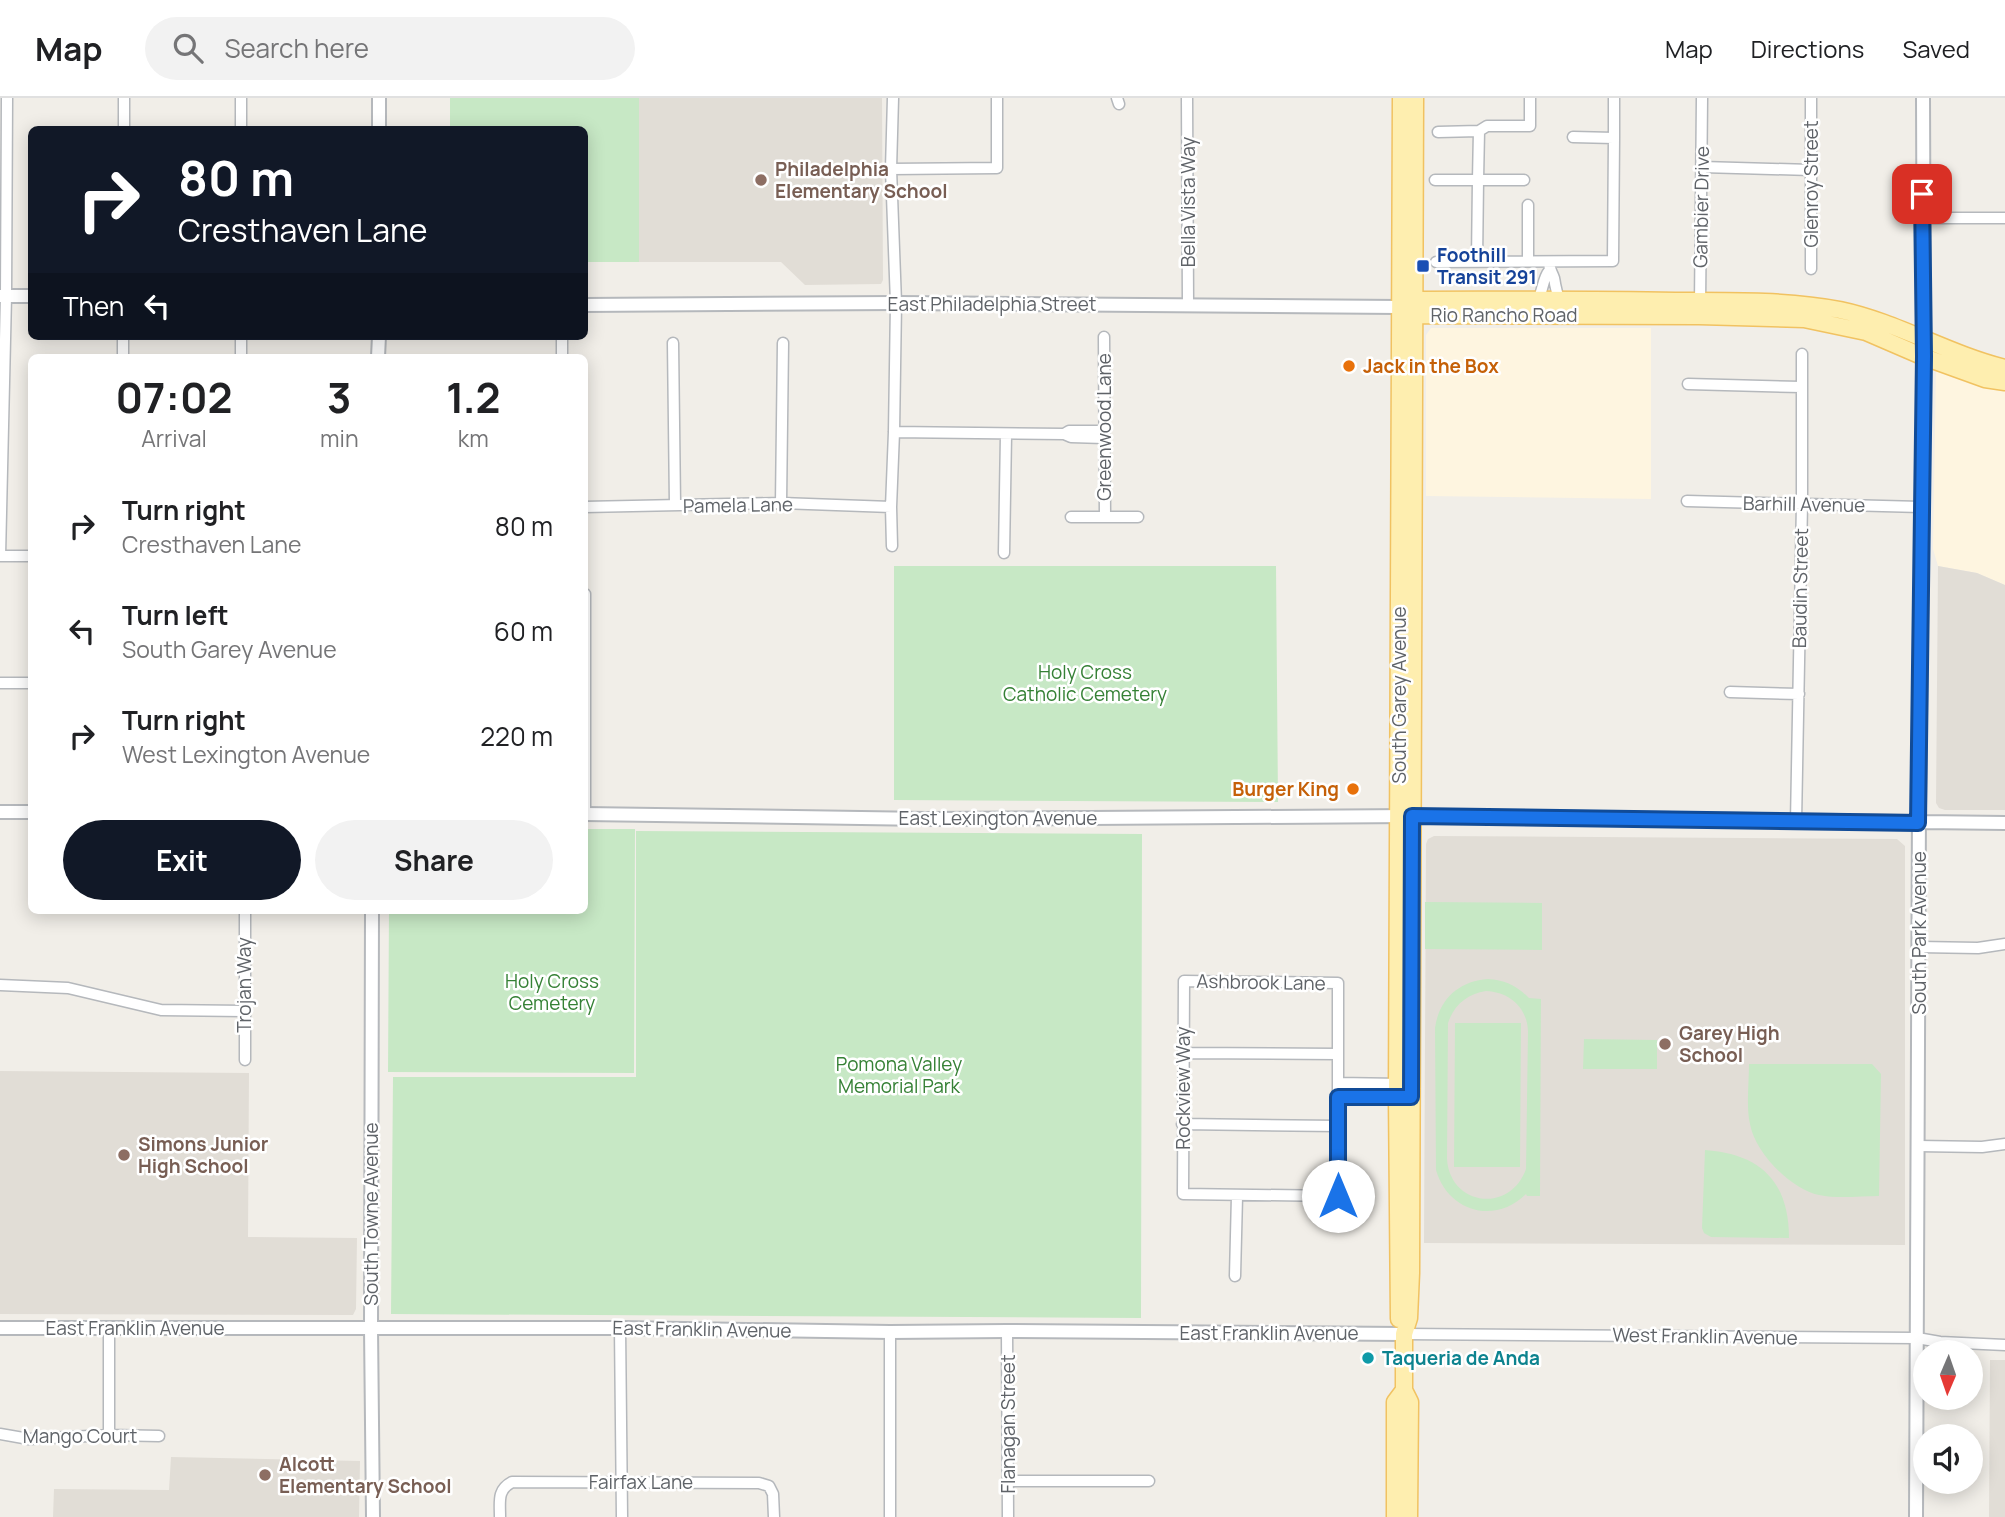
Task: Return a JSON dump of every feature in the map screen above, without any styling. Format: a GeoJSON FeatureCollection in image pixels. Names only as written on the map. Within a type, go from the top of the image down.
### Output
{"type":"FeatureCollection","features":[{"type":"Feature","properties":{"kind":"main road","name":"South Garey Avenue"},"geometry":{"type":"LineString","coordinates":[[1401,98],[1410,307]]}},
{"type":"Feature","properties":{"kind":"main road","name":"South Garey Avenue"},"geometry":{"type":"LineString","coordinates":[[1409,1517],[1410,1402],[1404,1390],[1404,1334],[1409,1318],[1411,1273],[1404,1091],[1405,816],[1407,490],[1415,98]]}},
{"type":"Feature","properties":{"kind":"main road","name":"Rio Rancho Road"},"geometry":{"type":"LineString","coordinates":[[1541,307],[1560,300],[1588,300],[1644,308]]}},
{"type":"Feature","properties":{"kind":"main road"},"geometry":{"type":"LineString","coordinates":[[1541,307],[1574,306],[1588,300]]}},
{"type":"Feature","properties":{"kind":"main road","name":"Rio Rancho Road"},"geometry":{"type":"LineString","coordinates":[[1410,307],[1700,308],[1804,319],[1842,326],[2005,368]]}},
{"type":"Feature","properties":{"kind":"main road","name":"Rio Rancho Road"},"geometry":{"type":"LineString","coordinates":[[1924,348],[1985,379],[2005,382]]}},
{"type":"Feature","properties":{"kind":"main road","name":"South Garey Avenue"},"geometry":{"type":"LineString","coordinates":[[1395,1517],[1395,1402],[1404,1390]]}},
{"type":"Feature","properties":{"kind":"street"},"geometry":{"type":"LineString","coordinates":[[7,98],[0,556],[28,556]]}},
{"type":"Feature","properties":{"kind":"street"},"geometry":{"type":"LineString","coordinates":[[124,98],[124,126]]}},
{"type":"Feature","properties":{"kind":"street"},"geometry":{"type":"LineString","coordinates":[[241,98],[241,126]]}},
{"type":"Feature","properties":{"kind":"street"},"geometry":{"type":"LineString","coordinates":[[379,126],[380,98]]}},
{"type":"Feature","properties":{"kind":"street"},"geometry":{"type":"LineString","coordinates":[[892,98],[891,169],[896,303],[892,546]]}},
{"type":"Feature","properties":{"kind":"street"},"geometry":{"type":"LineString","coordinates":[[891,169],[997,169],[997,98]]}},
{"type":"Feature","properties":{"kind":"street","name":"Bella Vista Way"},"geometry":{"type":"LineString","coordinates":[[1188,98],[1188,305]]}},
{"type":"Feature","properties":{"kind":"street"},"geometry":{"type":"LineString","coordinates":[[1438,132],[1479,131],[1487,126],[1530,126],[1530,98]]}},
{"type":"Feature","properties":{"kind":"street"},"geometry":{"type":"LineString","coordinates":[[1436,262],[1528,261],[1549,266],[1613,261],[1614,98]]}},
{"type":"Feature","properties":{"kind":"street","name":"Gambier Drive"},"geometry":{"type":"LineString","coordinates":[[1700,308],[1702,98]]}},
{"type":"Feature","properties":{"kind":"street","name":"Glenroy Street"},"geometry":{"type":"LineString","coordinates":[[1811,98],[1811,269]]}},
{"type":"Feature","properties":{"kind":"street","name":"South Park Avenue"},"geometry":{"type":"LineString","coordinates":[[1916,1517],[1918,823],[1924,348],[1923,98]]}},
{"type":"Feature","properties":{"kind":"street"},"geometry":{"type":"LineString","coordinates":[[1477,262],[1479,131]]}},
{"type":"Feature","properties":{"kind":"street"},"geometry":{"type":"LineString","coordinates":[[1573,137],[1614,138]]}},
{"type":"Feature","properties":{"kind":"street"},"geometry":{"type":"LineString","coordinates":[[1702,167],[1811,170]]}},
{"type":"Feature","properties":{"kind":"street"},"geometry":{"type":"LineString","coordinates":[[1435,180],[1524,180]]}},
{"type":"Feature","properties":{"kind":"street"},"geometry":{"type":"LineString","coordinates":[[1528,205],[1528,261]]}},
{"type":"Feature","properties":{"kind":"street"},"geometry":{"type":"LineString","coordinates":[[1922,219],[2005,218]]}},
{"type":"Feature","properties":{"kind":"street"},"geometry":{"type":"LineString","coordinates":[[1549,266],[1560,300]]}},
{"type":"Feature","properties":{"kind":"street"},"geometry":{"type":"LineString","coordinates":[[1541,307],[1549,266]]}},
{"type":"Feature","properties":{"kind":"street"},"geometry":{"type":"LineString","coordinates":[[3,296],[28,296]]}},
{"type":"Feature","properties":{"kind":"street","name":"East Philadelphia Street"},"geometry":{"type":"LineString","coordinates":[[588,305],[896,303],[1410,307]]}},
{"type":"Feature","properties":{"kind":"street","name":"Greenwood Lane"},"geometry":{"type":"LineString","coordinates":[[1104,337],[1105,517]]}},
{"type":"Feature","properties":{"kind":"street"},"geometry":{"type":"LineString","coordinates":[[673,343],[675,505]]}},
{"type":"Feature","properties":{"kind":"street"},"geometry":{"type":"LineString","coordinates":[[781,503],[783,343]]}},
{"type":"Feature","properties":{"kind":"street","name":"Baudin Street"},"geometry":{"type":"LineString","coordinates":[[1796,822],[1802,354]]}},
{"type":"Feature","properties":{"kind":"street"},"geometry":{"type":"LineString","coordinates":[[1688,384],[1801,387]]}},
{"type":"Feature","properties":{"kind":"street"},"geometry":{"type":"LineString","coordinates":[[894,432],[1064,435],[1069,431],[1104,434]]}},
{"type":"Feature","properties":{"kind":"street"},"geometry":{"type":"LineString","coordinates":[[1004,553],[1006,435]]}},
{"type":"Feature","properties":{"kind":"street","name":"Barhill Avenue"},"geometry":{"type":"LineString","coordinates":[[1686,501],[1921,507]]}},
{"type":"Feature","properties":{"kind":"street","name":"Pamela Lane"},"geometry":{"type":"LineString","coordinates":[[588,507],[781,503],[891,507]]}},
{"type":"Feature","properties":{"kind":"street"},"geometry":{"type":"LineString","coordinates":[[1071,517],[1138,517]]}},
{"type":"Feature","properties":{"kind":"street"},"geometry":{"type":"LineString","coordinates":[[0,683],[28,683]]}},
{"type":"Feature","properties":{"kind":"street"},"geometry":{"type":"LineString","coordinates":[[1730,692],[1799,694]]}},
{"type":"Feature","properties":{"kind":"street"},"geometry":{"type":"LineString","coordinates":[[0,812],[28,812]]}},
{"type":"Feature","properties":{"kind":"street","name":"East Lexington Avenue"},"geometry":{"type":"LineString","coordinates":[[588,814],[927,819],[1405,816],[2005,823]]}},
{"type":"Feature","properties":{"kind":"street","name":"Trojan Way"},"geometry":{"type":"LineString","coordinates":[[244,914],[245,1059]]}},
{"type":"Feature","properties":{"kind":"street","name":"South Towne Avenue"},"geometry":{"type":"LineString","coordinates":[[372,914],[370,1328],[373,1517]]}},
{"type":"Feature","properties":{"kind":"street"},"geometry":{"type":"LineString","coordinates":[[1919,947],[1978,948],[2005,944]]}},
{"type":"Feature","properties":{"kind":"street","name":"Ashbrook Lane"},"geometry":{"type":"LineString","coordinates":[[1184,981],[1338,983],[1338,1054]]}},
{"type":"Feature","properties":{"kind":"street","name":"Rockview Way"},"geometry":{"type":"LineString","coordinates":[[1184,981],[1183,1194],[1237,1196]]}},
{"type":"Feature","properties":{"kind":"street"},"geometry":{"type":"LineString","coordinates":[[0,985],[68,988],[160,1010],[244,1010]]}},
{"type":"Feature","properties":{"kind":"street"},"geometry":{"type":"LineString","coordinates":[[1183,1053],[1338,1054],[1338,1196],[1237,1196],[1235,1276]]}},
{"type":"Feature","properties":{"kind":"street"},"geometry":{"type":"LineString","coordinates":[[1338,1083],[1404,1091]]}},
{"type":"Feature","properties":{"kind":"street"},"geometry":{"type":"LineString","coordinates":[[1338,1097],[1404,1091]]}},
{"type":"Feature","properties":{"kind":"street"},"geometry":{"type":"LineString","coordinates":[[1182,1124],[1338,1126]]}},
{"type":"Feature","properties":{"kind":"street"},"geometry":{"type":"LineString","coordinates":[[1918,1146],[1982,1147],[2005,1144]]}},
{"type":"Feature","properties":{"kind":"street"},"geometry":{"type":"LineString","coordinates":[[109,1327],[109,1435]]}},
{"type":"Feature","properties":{"kind":"street","name":"East Franklin Avenue"},"geometry":{"type":"LineString","coordinates":[[0,1328],[621,1328],[1404,1334]]}},
{"type":"Feature","properties":{"kind":"street"},"geometry":{"type":"LineString","coordinates":[[621,1328],[622,1517]]}},
{"type":"Feature","properties":{"kind":"street","name":"Flanagan Street"},"geometry":{"type":"LineString","coordinates":[[1007,1331],[1008,1517]]}},
{"type":"Feature","properties":{"kind":"street"},"geometry":{"type":"LineString","coordinates":[[890,1332],[890,1517]]}},
{"type":"Feature","properties":{"kind":"street","name":"West Franklin Avenue"},"geometry":{"type":"LineString","coordinates":[[1404,1334],[1917,1338],[1940,1342],[2005,1345]]}},
{"type":"Feature","properties":{"kind":"street","name":"Mango Court"},"geometry":{"type":"LineString","coordinates":[[0,1434],[29,1439],[109,1435],[159,1436]]}},
{"type":"Feature","properties":{"kind":"street"},"geometry":{"type":"LineString","coordinates":[[1009,1480],[1149,1481]]}},
{"type":"Feature","properties":{"kind":"street","name":"Fairfax Lane"},"geometry":{"type":"LineString","coordinates":[[500,1517],[499,1495],[504,1487],[512,1482],[759,1483],[769,1486],[773,1493],[774,1517]]}},
{"type":"Feature","properties":{"kind":"shaded area","name":"Philadelphia Elementary School"},"geometry":{"type":"Polygon","coordinates":[[[639,98],[882,98],[881,284],[805,285],[781,262],[639,262],[639,98]]]}},
{"type":"Feature","properties":{"kind":"shaded area"},"geometry":{"type":"Polygon","coordinates":[[[1431,328],[1651,328],[1651,499],[1426,496],[1426,335],[1431,328]]]}},
{"type":"Feature","properties":{"kind":"shaded area"},"geometry":{"type":"Polygon","coordinates":[[[1936,367],[2005,387],[2005,585],[1977,573],[1938,566],[1933,549],[1936,367]]]}},
{"type":"Feature","properties":{"kind":"shaded area"},"geometry":{"type":"Polygon","coordinates":[[[1938,566],[1977,573],[2005,585],[2005,810],[1945,810],[1939,808],[1936,803],[1938,566]]]}},
{"type":"Feature","properties":{"kind":"shaded area","name":"Garey High School"},"geometry":{"type":"Polygon","coordinates":[[[1434,836],[1897,839],[1905,846],[1905,1245],[1424,1243],[1426,844],[1428,839],[1434,836]]]}},
{"type":"Feature","properties":{"kind":"shaded area","name":"Simons Junior High School"},"geometry":{"type":"Polygon","coordinates":[[[0,1071],[249,1073],[248,1237],[357,1238],[356,1309],[353,1315],[0,1314],[0,1071]]]}},
{"type":"Feature","properties":{"kind":"shaded area"},"geometry":{"type":"Polygon","coordinates":[[[1990,1360],[2005,1360],[2005,1517],[1989,1517],[1990,1360]]]}},
{"type":"Feature","properties":{"kind":"shaded area","name":"Alcott Elementary School"},"geometry":{"type":"Polygon","coordinates":[[[171,1457],[360,1461],[359,1517],[53,1517],[54,1489],[169,1490],[171,1457]]]}},
{"type":"Feature","properties":{"kind":"green space"},"geometry":{"type":"Polygon","coordinates":[[[450,98],[639,98],[639,262],[588,262],[588,126],[450,126],[450,98]]]}},
{"type":"Feature","properties":{"kind":"green space","name":"Holy Cross Catholic Cemetery"},"geometry":{"type":"Polygon","coordinates":[[[894,566],[1276,566],[1278,802],[894,800],[894,566]]]}},
{"type":"Feature","properties":{"kind":"green space","name":"Holy Cross Cemetery"},"geometry":{"type":"Polygon","coordinates":[[[588,829],[635,829],[634,1073],[388,1072],[389,914],[588,914],[588,829]]]}},
{"type":"Feature","properties":{"kind":"green space","name":"Pomona Valley Memorial Park"},"geometry":{"type":"Polygon","coordinates":[[[636,831],[1142,834],[1141,1318],[391,1314],[393,1077],[636,1077],[636,831]]]}},
{"type":"Feature","properties":{"kind":"green space"},"geometry":{"type":"Polygon","coordinates":[[[1425,902],[1542,903],[1542,950],[1425,949],[1425,902]]]}},
{"type":"Feature","properties":{"kind":"green space"},"geometry":{"type":"Polygon","coordinates":[[[1478,980],[1505,982],[1529,998],[1541,999],[1540,1196],[1526,1194],[1514,1204],[1487,1211],[1462,1204],[1451,1196],[1436,1170],[1437,1018],[1452,993],[1478,980]],[[1479,992],[1462,1001],[1448,1023],[1447,1159],[1451,1175],[1458,1187],[1469,1195],[1482,1198],[1495,1198],[1507,1193],[1518,1183],[1526,1169],[1527,1022],[1515,1002],[1494,992],[1479,992]]]}},
{"type":"Feature","properties":{"kind":"green space"},"geometry":{"type":"Polygon","coordinates":[[[1455,1023],[1521,1023],[1520,1167],[1454,1167],[1455,1023]]]}},
{"type":"Feature","properties":{"kind":"green space"},"geometry":{"type":"Polygon","coordinates":[[[1584,1039],[1657,1040],[1657,1069],[1583,1069],[1584,1039]]]}},
{"type":"Feature","properties":{"kind":"green space"},"geometry":{"type":"Polygon","coordinates":[[[1749,1064],[1872,1064],[1881,1074],[1879,1196],[1819,1195],[1797,1185],[1776,1168],[1759,1146],[1750,1124],[1749,1064]]]}},
{"type":"Feature","properties":{"kind":"green space"},"geometry":{"type":"Polygon","coordinates":[[[1705,1150],[1742,1158],[1768,1175],[1784,1201],[1789,1238],[1711,1237],[1704,1233],[1705,1150]]]}},
{"type":"Feature","properties":{"kind":"place","name":"Philadelphia Elementary School"},"geometry":{"type":"Point","coordinates":[761,180]}},
{"type":"Feature","properties":{"kind":"place","name":"Foothill Transit 291"},"geometry":{"type":"Point","coordinates":[1423,266]}},
{"type":"Feature","properties":{"kind":"place","name":"Jack in the Box"},"geometry":{"type":"Point","coordinates":[1349,366]}},
{"type":"Feature","properties":{"kind":"place","name":"Burger King"},"geometry":{"type":"Point","coordinates":[1353,789]}},
{"type":"Feature","properties":{"kind":"place","name":"Garey High School"},"geometry":{"type":"Point","coordinates":[1665,1044]}},
{"type":"Feature","properties":{"kind":"place","name":"Simons Junior High School"},"geometry":{"type":"Point","coordinates":[124,1155]}},
{"type":"Feature","properties":{"kind":"place","name":"Taqueria de Anda"},"geometry":{"type":"Point","coordinates":[1368,1358]}},
{"type":"Feature","properties":{"kind":"place","name":"Alcott Elementary School"},"geometry":{"type":"Point","coordinates":[265,1475]}},
{"type":"Feature","properties":{"kind":"route"},"geometry":{"type":"LineString","coordinates":[[1338,1196],[1338,1097],[1411,1097],[1412,816],[1918,823],[1924,356],[1922,194]]}}]}
